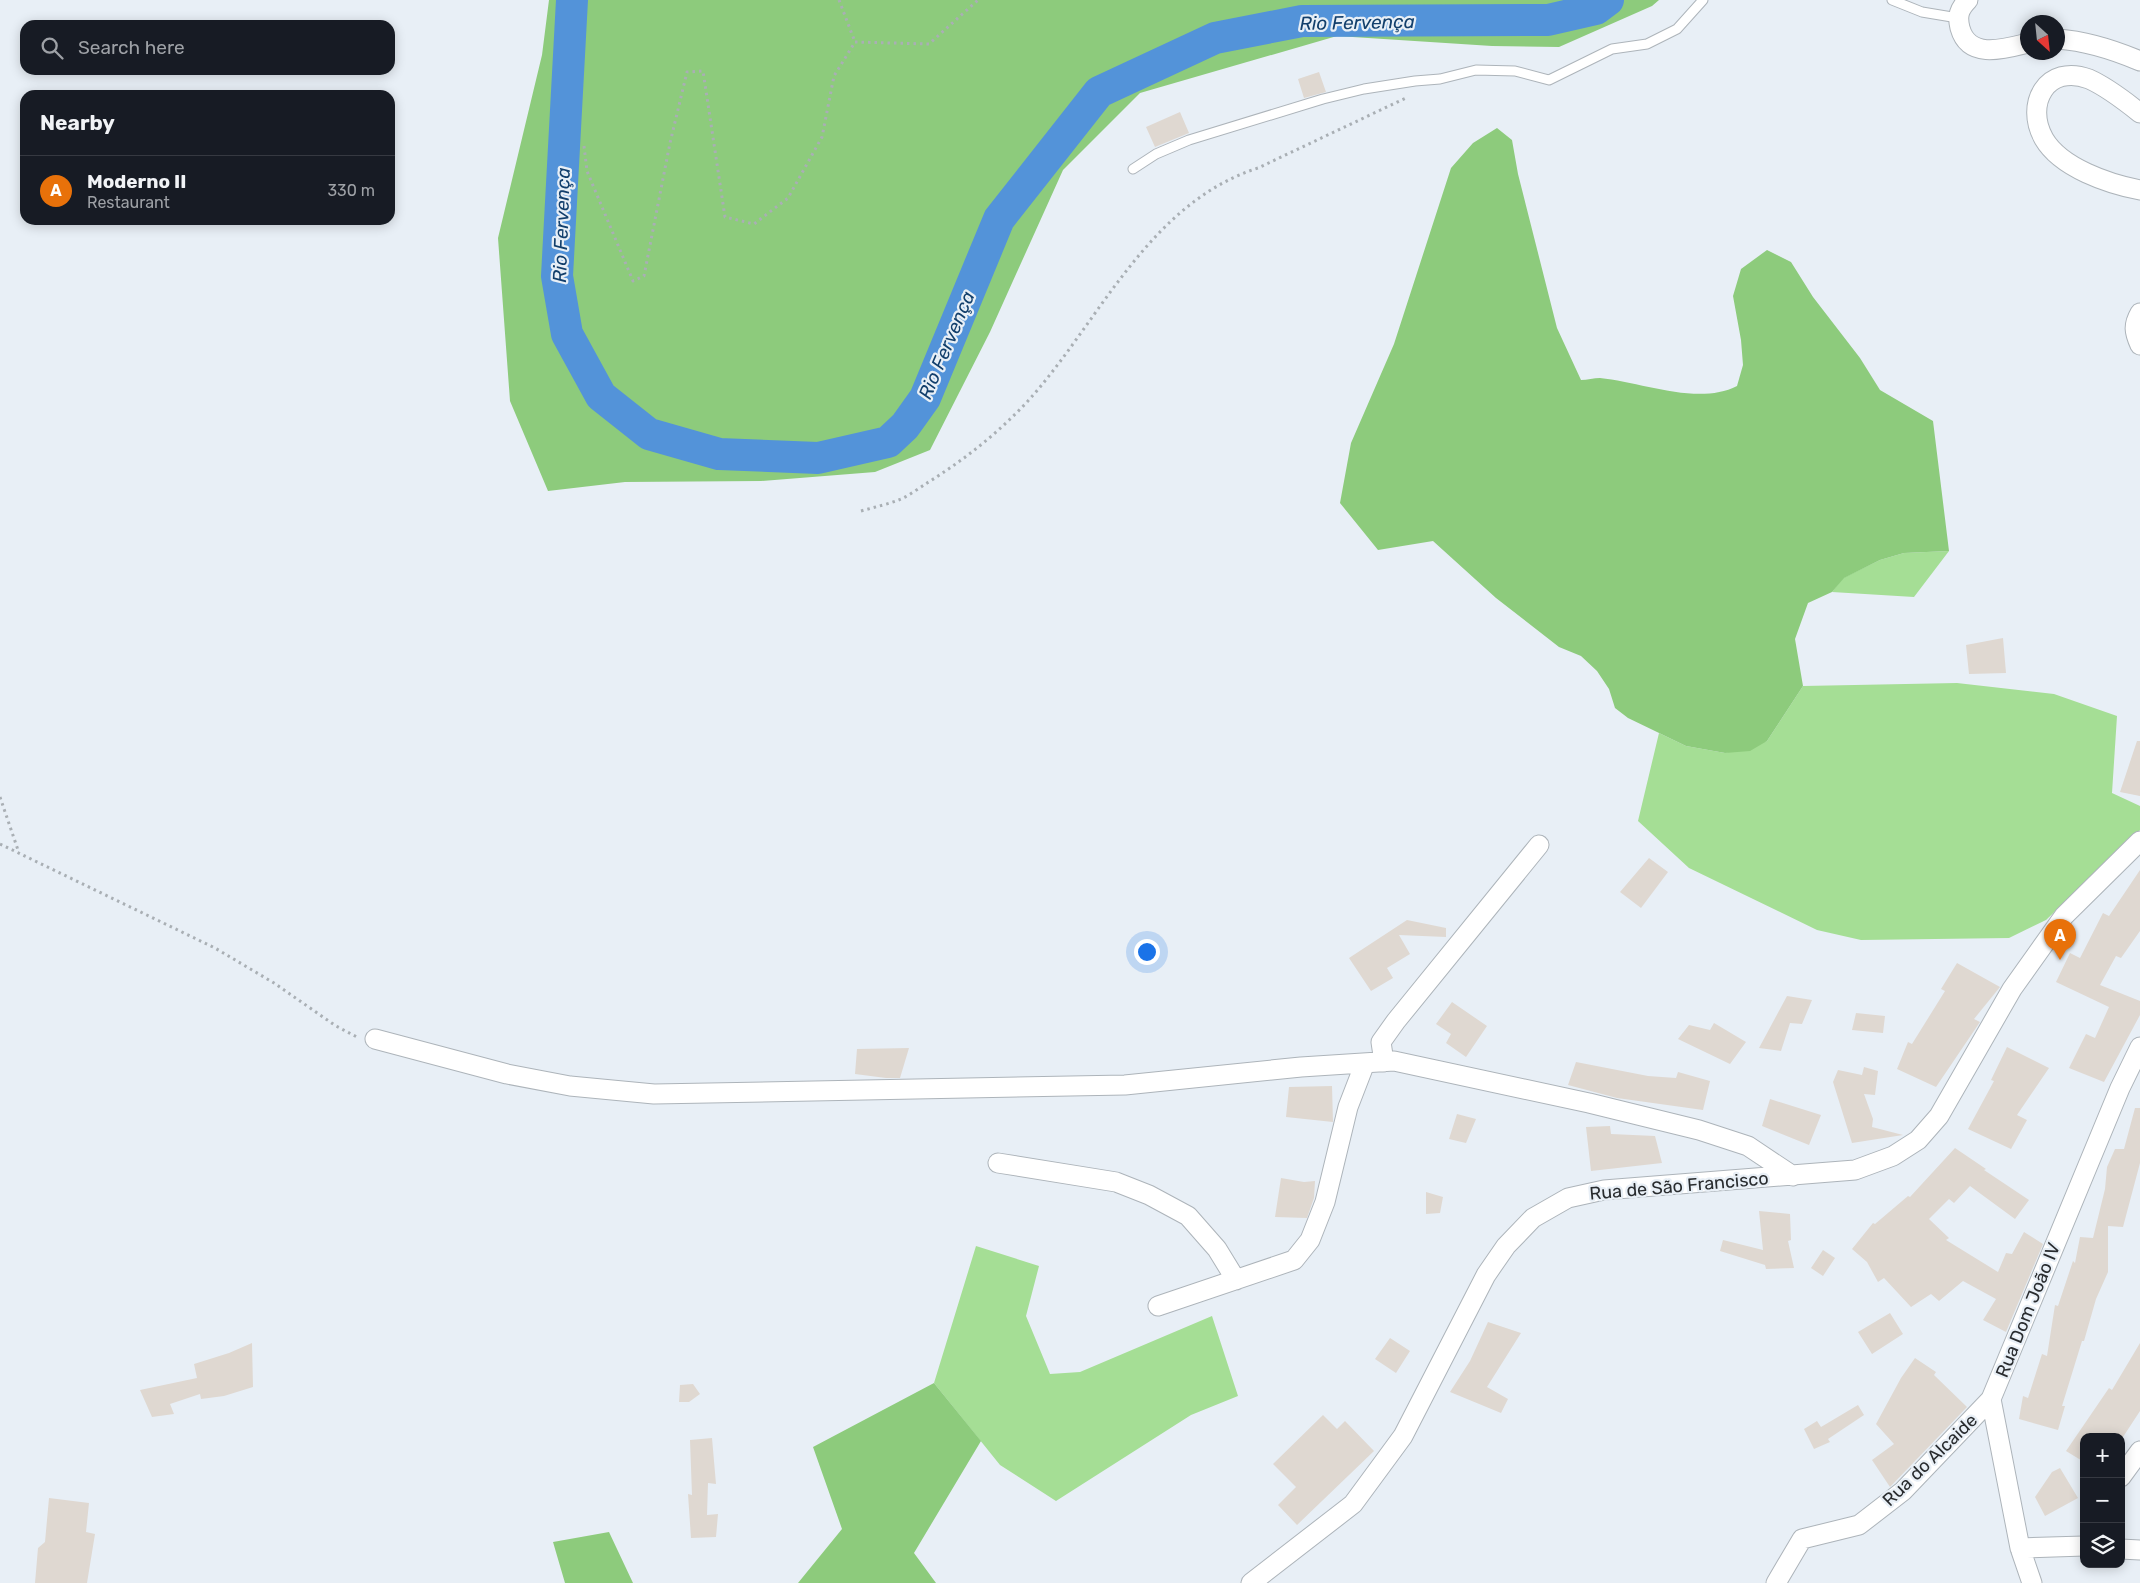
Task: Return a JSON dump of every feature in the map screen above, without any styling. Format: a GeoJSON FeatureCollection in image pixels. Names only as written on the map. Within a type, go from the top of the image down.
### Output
{"type":"FeatureCollection","features":[{"type":"Feature","properties":{"kind":"street"},"geometry":{"type":"LineString","coordinates":[[1968,0],[1960,9],[1958,18],[1962,35],[1969,43],[1981,49],[2000,50],[2020,45]]}},
{"type":"Feature","properties":{"kind":"street"},"geometry":{"type":"LineString","coordinates":[[2065,40],[2098,47],[2140,61]]}},
{"type":"Feature","properties":{"kind":"street"},"geometry":{"type":"LineString","coordinates":[[2140,113],[2115,94],[2088,79],[2070,76],[2056,79],[2043,88],[2036,101],[2035,115],[2045,140],[2055,152],[2075,167],[2096,177],[2140,190]]}},
{"type":"Feature","properties":{"kind":"street"},"geometry":{"type":"LineString","coordinates":[[2140,313],[2134,323],[2135,334],[2140,345]]}},
{"type":"Feature","properties":{"kind":"street","name":"Rua de São Francisco"},"geometry":{"type":"LineString","coordinates":[[1251,1583],[1353,1504],[1403,1436],[1486,1275],[1506,1246],[1533,1218],[1568,1198],[1604,1190],[1855,1170],[1893,1156],[1918,1140],[1939,1116],[2012,990],[2064,916],[2140,842]]}},
{"type":"Feature","properties":{"kind":"street"},"geometry":{"type":"LineString","coordinates":[[1158,1306],[1294,1260],[1310,1240],[1325,1202],[1348,1107],[1374,1063],[1382,1042],[1396,1021],[1539,845]]}},
{"type":"Feature","properties":{"kind":"street"},"geometry":{"type":"LineString","coordinates":[[375,1039],[507,1074],[570,1086],[654,1094],[1125,1085],[1301,1067],[1394,1061],[1589,1103],[1699,1130],[1748,1146],[1792,1176]]}},
{"type":"Feature","properties":{"kind":"street","name":"Rua Dom João IV"},"geometry":{"type":"LineString","coordinates":[[2032,1583],[2020,1548],[1991,1399],[2120,1088],[2140,1046]]}},
{"type":"Feature","properties":{"kind":"street"},"geometry":{"type":"LineString","coordinates":[[998,1163],[1116,1182],[1149,1195],[1188,1216],[1217,1249],[1236,1280]]}},
{"type":"Feature","properties":{"kind":"street","name":"Rua do Alcaide"},"geometry":{"type":"LineString","coordinates":[[1776,1583],[1802,1539],[1859,1526],[1903,1491],[1991,1399]]}},
{"type":"Feature","properties":{"kind":"street"},"geometry":{"type":"LineString","coordinates":[[2125,1472],[2140,1451]]}},
{"type":"Feature","properties":{"kind":"street"},"geometry":{"type":"LineString","coordinates":[[2020,1548],[2080,1541]]}},
{"type":"Feature","properties":{"kind":"street"},"geometry":{"type":"LineString","coordinates":[[2125,1549],[2140,1550]]}},
{"type":"Feature","properties":{"kind":"lane"},"geometry":{"type":"LineString","coordinates":[[1133,169],[1156,154],[1189,140],[1313,102],[1364,89],[1440,79],[1476,70],[1515,71],[1549,80],[1612,49],[1648,44],[1677,29],[1703,0]]}},
{"type":"Feature","properties":{"kind":"lane"},"geometry":{"type":"LineString","coordinates":[[1892,0],[1922,12],[1958,18]]}},
{"type":"Feature","properties":{"kind":"path"},"geometry":{"type":"LineString","coordinates":[[839,0],[855,42]]}},
{"type":"Feature","properties":{"kind":"path"},"geometry":{"type":"LineString","coordinates":[[855,42],[929,44],[978,0]]}},
{"type":"Feature","properties":{"kind":"path"},"geometry":{"type":"LineString","coordinates":[[584,146],[587,171],[633,281],[644,276],[670,143],[687,72],[703,71],[725,217],[754,224],[788,198],[822,137],[834,76],[855,42]]}},
{"type":"Feature","properties":{"kind":"path"},"geometry":{"type":"LineString","coordinates":[[862,511],[902,499],[984,444],[1027,402],[1144,249],[1172,220],[1202,197],[1235,175],[1258,168],[1410,96]]}},
{"type":"Feature","properties":{"kind":"path"},"geometry":{"type":"LineString","coordinates":[[0,797],[20,854]]}},
{"type":"Feature","properties":{"kind":"path"},"geometry":{"type":"LineString","coordinates":[[0,844],[215,948],[274,983],[336,1026],[360,1038],[375,1039]]}},
{"type":"Feature","properties":{"kind":"green space"},"geometry":{"type":"Polygon","coordinates":[[[549,0],[1659,0],[1652,6],[1559,47],[1492,46],[1337,36],[1140,93],[1063,170],[990,332],[930,450],[875,472],[761,481],[625,482],[548,491],[510,401],[498,238],[542,55],[549,0]]]}},
{"type":"Feature","properties":{"kind":"green space"},"geometry":{"type":"Polygon","coordinates":[[[1497,128],[1512,140],[1518,174],[1557,328],[1581,380],[1600,378],[1670,391],[1705,394],[1722,392],[1737,386],[1743,365],[1741,340],[1733,296],[1741,269],[1767,250],[1791,262],[1813,297],[1860,358],[1880,390],[1933,421],[1949,551],[1904,553],[1880,560],[1844,578],[1832,592],[1808,603],[1795,639],[1803,686],[1767,741],[1750,751],[1725,753],[1686,746],[1628,718],[1615,708],[1609,689],[1597,671],[1581,656],[1559,647],[1496,598],[1433,541],[1378,550],[1340,503],[1351,443],[1394,344],[1451,168],[1473,143],[1497,128]]]}},
{"type":"Feature","properties":{"kind":"green space"},"geometry":{"type":"Polygon","coordinates":[[[1949,551],[1914,597],[1832,592],[1843,578],[1880,560],[1904,553],[1949,551]]]}},
{"type":"Feature","properties":{"kind":"green space"},"geometry":{"type":"Polygon","coordinates":[[[1957,683],[2054,694],[2117,716],[2112,793],[2140,806],[2140,830],[2046,920],[2009,938],[1861,940],[1817,930],[1689,868],[1638,821],[1659,733],[1686,746],[1725,753],[1767,741],[1803,686],[1957,683]]]}},
{"type":"Feature","properties":{"kind":"green space"},"geometry":{"type":"Polygon","coordinates":[[[976,1246],[1039,1266],[1026,1316],[1050,1374],[1080,1372],[1212,1316],[1238,1396],[1191,1415],[1056,1501],[1000,1465],[934,1383],[976,1246]]]}},
{"type":"Feature","properties":{"kind":"green space"},"geometry":{"type":"Polygon","coordinates":[[[934,1383],[981,1441],[914,1553],[936,1583],[798,1583],[842,1529],[813,1447],[934,1383]]]}},
{"type":"Feature","properties":{"kind":"green space"},"geometry":{"type":"Polygon","coordinates":[[[609,1532],[633,1583],[565,1583],[553,1542],[609,1532]]]}},
{"type":"Feature","properties":{"kind":"building"},"geometry":{"type":"Polygon","coordinates":[[[1319,72],[1326,92],[1304,98],[1298,79],[1319,72]]]}},
{"type":"Feature","properties":{"kind":"building"},"geometry":{"type":"Polygon","coordinates":[[[1180,112],[1189,133],[1155,147],[1146,127],[1180,112]]]}},
{"type":"Feature","properties":{"kind":"building"},"geometry":{"type":"Polygon","coordinates":[[[2003,638],[2006,673],[1969,674],[1966,645],[2003,638]]]}},
{"type":"Feature","properties":{"kind":"building"},"geometry":{"type":"Polygon","coordinates":[[[2137,741],[2140,741],[2140,796],[2120,792],[2137,741]]]}},
{"type":"Feature","properties":{"kind":"building"},"geometry":{"type":"Polygon","coordinates":[[[1649,858],[1668,872],[1641,908],[1620,892],[1649,858]]]}},
{"type":"Feature","properties":{"kind":"building"},"geometry":{"type":"Polygon","coordinates":[[[2140,870],[2140,931],[2121,958],[2116,956],[2100,985],[2140,1001],[2140,1015],[2104,1082],[2069,1068],[2086,1034],[2095,1038],[2109,1007],[2056,982],[2070,953],[2080,958],[2103,913],[2109,916],[2140,870]]]}},
{"type":"Feature","properties":{"kind":"building"},"geometry":{"type":"Polygon","coordinates":[[[1407,920],[1446,928],[1446,937],[1399,935],[1410,954],[1387,968],[1393,978],[1371,991],[1349,958],[1407,920]]]}},
{"type":"Feature","properties":{"kind":"building"},"geometry":{"type":"Polygon","coordinates":[[[1957,963],[2000,987],[1974,1019],[1980,1022],[1936,1087],[1897,1069],[1908,1042],[1912,1044],[1945,991],[1941,989],[1957,963]]]}},
{"type":"Feature","properties":{"kind":"building"},"geometry":{"type":"Polygon","coordinates":[[[1787,996],[1812,1000],[1802,1024],[1790,1023],[1781,1051],[1759,1048],[1787,996]]]}},
{"type":"Feature","properties":{"kind":"building"},"geometry":{"type":"Polygon","coordinates":[[[1452,1002],[1487,1026],[1466,1057],[1446,1043],[1451,1034],[1436,1024],[1452,1002]]]}},
{"type":"Feature","properties":{"kind":"building"},"geometry":{"type":"Polygon","coordinates":[[[1856,1013],[1885,1016],[1883,1033],[1852,1030],[1856,1013]]]}},
{"type":"Feature","properties":{"kind":"building"},"geometry":{"type":"Polygon","coordinates":[[[1714,1023],[1746,1042],[1730,1064],[1678,1039],[1689,1025],[1710,1030],[1714,1023]]]}},
{"type":"Feature","properties":{"kind":"building"},"geometry":{"type":"Polygon","coordinates":[[[2007,1047],[2049,1068],[2017,1115],[2027,1120],[2011,1149],[1968,1129],[1994,1081],[1991,1080],[2007,1047]]]}},
{"type":"Feature","properties":{"kind":"building"},"geometry":{"type":"Polygon","coordinates":[[[909,1048],[900,1078],[855,1074],[857,1049],[909,1048]]]}},
{"type":"Feature","properties":{"kind":"building"},"geometry":{"type":"Polygon","coordinates":[[[1576,1062],[1648,1076],[1676,1078],[1678,1072],[1710,1081],[1703,1110],[1617,1098],[1568,1085],[1576,1062]]]}},
{"type":"Feature","properties":{"kind":"building"},"geometry":{"type":"Polygon","coordinates":[[[1864,1067],[1878,1071],[1875,1095],[1864,1094],[1873,1119],[1872,1127],[1903,1135],[1852,1143],[1833,1082],[1838,1070],[1862,1075],[1864,1067]]]}},
{"type":"Feature","properties":{"kind":"building"},"geometry":{"type":"Polygon","coordinates":[[[1332,1086],[1333,1122],[1286,1117],[1289,1087],[1332,1086]]]}},
{"type":"Feature","properties":{"kind":"building"},"geometry":{"type":"Polygon","coordinates":[[[1770,1099],[1821,1115],[1809,1145],[1762,1126],[1770,1099]]]}},
{"type":"Feature","properties":{"kind":"building"},"geometry":{"type":"Polygon","coordinates":[[[2135,1108],[2140,1108],[2140,1163],[2123,1227],[2108,1226],[2108,1272],[2096,1299],[2084,1341],[2082,1341],[2062,1406],[2065,1406],[2058,1430],[2019,1419],[2023,1396],[2028,1398],[2042,1354],[2047,1356],[2055,1305],[2058,1306],[2073,1261],[2075,1263],[2080,1237],[2093,1238],[2105,1189],[2107,1167],[2115,1149],[2124,1149],[2135,1108]]]}},
{"type":"Feature","properties":{"kind":"building"},"geometry":{"type":"Polygon","coordinates":[[[1457,1114],[1476,1119],[1466,1143],[1449,1139],[1457,1114]]]}},
{"type":"Feature","properties":{"kind":"building"},"geometry":{"type":"Polygon","coordinates":[[[1610,1126],[1611,1134],[1655,1136],[1662,1163],[1591,1171],[1586,1127],[1610,1126]]]}},
{"type":"Feature","properties":{"kind":"building"},"geometry":{"type":"Polygon","coordinates":[[[1955,1148],[2029,1200],[2015,1219],[1970,1186],[1954,1203],[1949,1199],[1929,1219],[1949,1238],[1946,1240],[1998,1272],[2006,1253],[2012,1254],[2024,1232],[2043,1244],[2006,1332],[1983,1320],[1996,1299],[1963,1281],[1939,1301],[1931,1294],[1911,1307],[1884,1278],[1878,1282],[1867,1262],[1852,1249],[1873,1223],[1875,1224],[1908,1196],[1910,1197],[1955,1148]]]}},
{"type":"Feature","properties":{"kind":"building"},"geometry":{"type":"Polygon","coordinates":[[[1281,1178],[1304,1182],[1315,1181],[1314,1198],[1307,1218],[1275,1217],[1281,1178]]]}},
{"type":"Feature","properties":{"kind":"building"},"geometry":{"type":"Polygon","coordinates":[[[1426,1192],[1443,1197],[1440,1213],[1426,1214],[1426,1192]]]}},
{"type":"Feature","properties":{"kind":"building"},"geometry":{"type":"Polygon","coordinates":[[[1759,1211],[1790,1214],[1791,1240],[1788,1241],[1794,1268],[1766,1269],[1765,1265],[1720,1251],[1723,1240],[1763,1250],[1759,1211]]]}},
{"type":"Feature","properties":{"kind":"building"},"geometry":{"type":"Polygon","coordinates":[[[1823,1250],[1835,1258],[1823,1276],[1811,1268],[1823,1250]]]}},
{"type":"Feature","properties":{"kind":"building"},"geometry":{"type":"Polygon","coordinates":[[[1890,1313],[1903,1334],[1872,1354],[1858,1332],[1890,1313]]]}},
{"type":"Feature","properties":{"kind":"building"},"geometry":{"type":"Polygon","coordinates":[[[1488,1322],[1521,1333],[1487,1387],[1508,1399],[1501,1413],[1450,1392],[1470,1361],[1488,1322]]]}},
{"type":"Feature","properties":{"kind":"building"},"geometry":{"type":"Polygon","coordinates":[[[1390,1338],[1410,1351],[1396,1373],[1375,1359],[1390,1338]]]}},
{"type":"Feature","properties":{"kind":"building"},"geometry":{"type":"Polygon","coordinates":[[[252,1343],[253,1387],[224,1396],[201,1399],[200,1394],[170,1404],[174,1414],[152,1417],[140,1390],[197,1378],[194,1364],[229,1353],[252,1343]]]}},
{"type":"Feature","properties":{"kind":"building"},"geometry":{"type":"Polygon","coordinates":[[[2140,1343],[2140,1411],[2125,1434],[2080,1433],[2080,1460],[2066,1451],[2109,1388],[2112,1390],[2140,1343]]]}},
{"type":"Feature","properties":{"kind":"building"},"geometry":{"type":"Polygon","coordinates":[[[1915,1358],[1936,1372],[1934,1375],[1967,1407],[1890,1487],[1872,1460],[1894,1444],[1876,1424],[1901,1378],[1915,1358]]]}},
{"type":"Feature","properties":{"kind":"building"},"geometry":{"type":"Polygon","coordinates":[[[693,1384],[700,1394],[689,1402],[679,1402],[680,1385],[693,1384]]]}},
{"type":"Feature","properties":{"kind":"building"},"geometry":{"type":"Polygon","coordinates":[[[1858,1405],[1864,1415],[1828,1439],[1830,1442],[1814,1449],[1804,1429],[1817,1421],[1821,1427],[1858,1405]]]}},
{"type":"Feature","properties":{"kind":"building"},"geometry":{"type":"Polygon","coordinates":[[[1323,1415],[1337,1429],[1345,1421],[1374,1451],[1297,1525],[1278,1505],[1296,1487],[1273,1464],[1323,1415]]]}},
{"type":"Feature","properties":{"kind":"building"},"geometry":{"type":"Polygon","coordinates":[[[712,1438],[716,1484],[708,1483],[707,1515],[718,1514],[716,1537],[691,1538],[688,1494],[692,1495],[690,1440],[712,1438]]]}},
{"type":"Feature","properties":{"kind":"building"},"geometry":{"type":"Polygon","coordinates":[[[2060,1468],[2078,1498],[2045,1516],[2035,1497],[2052,1472],[2060,1468]]]}},
{"type":"Feature","properties":{"kind":"building"},"geometry":{"type":"Polygon","coordinates":[[[49,1498],[89,1503],[86,1532],[95,1534],[87,1583],[35,1583],[38,1548],[45,1542],[49,1498]]]}},
{"type":"Feature","properties":{"kind":"waterway","name":"Rio Fervença"},"geometry":{"type":"LineString","coordinates":[[572,0],[557,276],[567,334],[601,396],[649,434],[719,454],[818,458],[888,442],[905,426],[925,398],[999,219],[1099,92],[1215,38],[1302,21],[1548,20],[1596,9],[1608,0]]}},
{"type":"Feature","properties":{"kind":"place","name":"Moderno II"},"geometry":{"type":"Point","coordinates":[2060,960]}}]}
